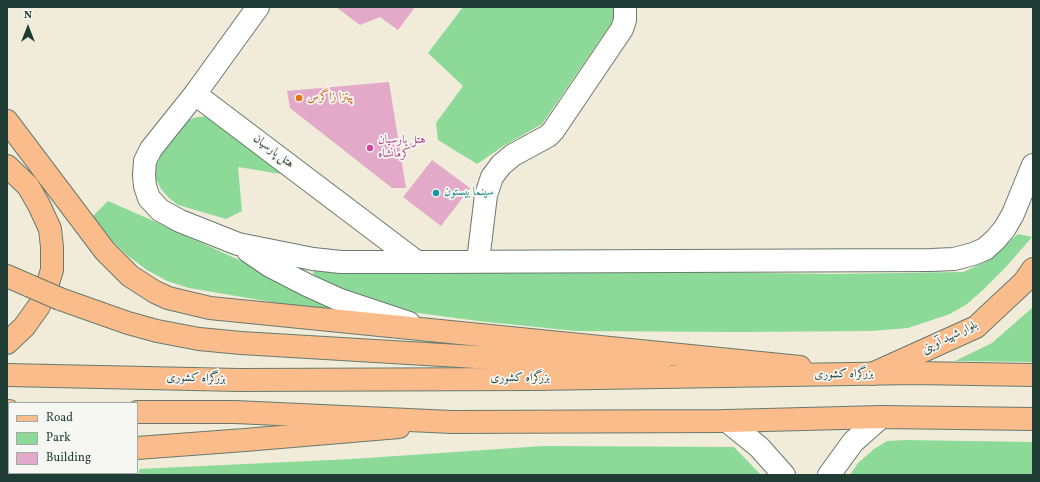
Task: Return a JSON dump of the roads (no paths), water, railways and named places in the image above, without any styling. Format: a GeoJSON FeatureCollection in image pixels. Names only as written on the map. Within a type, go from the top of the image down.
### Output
{"type":"FeatureCollection","features":[{"type":"Feature","properties":{"kind":"main road"},"geometry":{"type":"LineString","coordinates":[[7,121],[105,250],[130,276],[155,292],[168,298],[210,308],[873,374]]}},
{"type":"Feature","properties":{"kind":"main road"},"geometry":{"type":"LineString","coordinates":[[7,166],[28,186],[39,205],[50,229],[52,247],[52,270],[39,306],[24,327],[7,343]]}},
{"type":"Feature","properties":{"kind":"main road","name":"بلوار شهید آوینی"},"geometry":{"type":"LineString","coordinates":[[873,374],[976,327],[1024,282],[1033,269]]}},
{"type":"Feature","properties":{"kind":"main road"},"geometry":{"type":"LineString","coordinates":[[7,276],[60,299],[100,314],[157,331],[213,341],[241,344],[791,376]]}},
{"type":"Feature","properties":{"kind":"main road","name":"بزرگراه کشوری"},"geometry":{"type":"LineString","coordinates":[[7,375],[239,380],[535,379],[873,374],[1033,375]]}},
{"type":"Feature","properties":{"kind":"main road"},"geometry":{"type":"LineString","coordinates":[[138,412],[234,412],[452,422],[727,421],[881,417],[1033,419]]}},
{"type":"Feature","properties":{"kind":"main road"},"geometry":{"type":"LineString","coordinates":[[138,448],[452,422]]}},
{"type":"Feature","properties":{"kind":"lane"},"geometry":{"type":"LineString","coordinates":[[258,7],[195,94],[151,149],[145,160],[145,186],[149,198],[160,210],[180,221],[238,244],[313,259],[341,262],[954,259],[973,254],[985,248],[996,239],[1005,228],[1013,214],[1033,165]]}},
{"type":"Feature","properties":{"kind":"lane"},"geometry":{"type":"LineString","coordinates":[[478,261],[486,195],[492,177],[500,165],[513,155],[548,136],[553,131],[622,29],[625,20],[625,7]]}},
{"type":"Feature","properties":{"kind":"lane","name":"هتل پارسیان"},"geometry":{"type":"LineString","coordinates":[[195,94],[417,262]]}},
{"type":"Feature","properties":{"kind":"lane"},"geometry":{"type":"LineString","coordinates":[[238,244],[270,266],[307,286],[340,300],[433,331]]}},
{"type":"Feature","properties":{"kind":"lane"},"geometry":{"type":"LineString","coordinates":[[829,475],[852,442],[881,417]]}},
{"type":"Feature","properties":{"kind":"lane"},"geometry":{"type":"LineString","coordinates":[[727,421],[758,447],[784,475]]}},
{"type":"Feature","properties":{"kind":"place","name":"پیتزا زاگرس"},"geometry":{"type":"Point","coordinates":[299,98]}},
{"type":"Feature","properties":{"kind":"place","name":"هتل پارسیان کرمانشاه"},"geometry":{"type":"Point","coordinates":[370,148]}},
{"type":"Feature","properties":{"kind":"place","name":"سینما بیستون"},"geometry":{"type":"Point","coordinates":[436,193]}}]}
